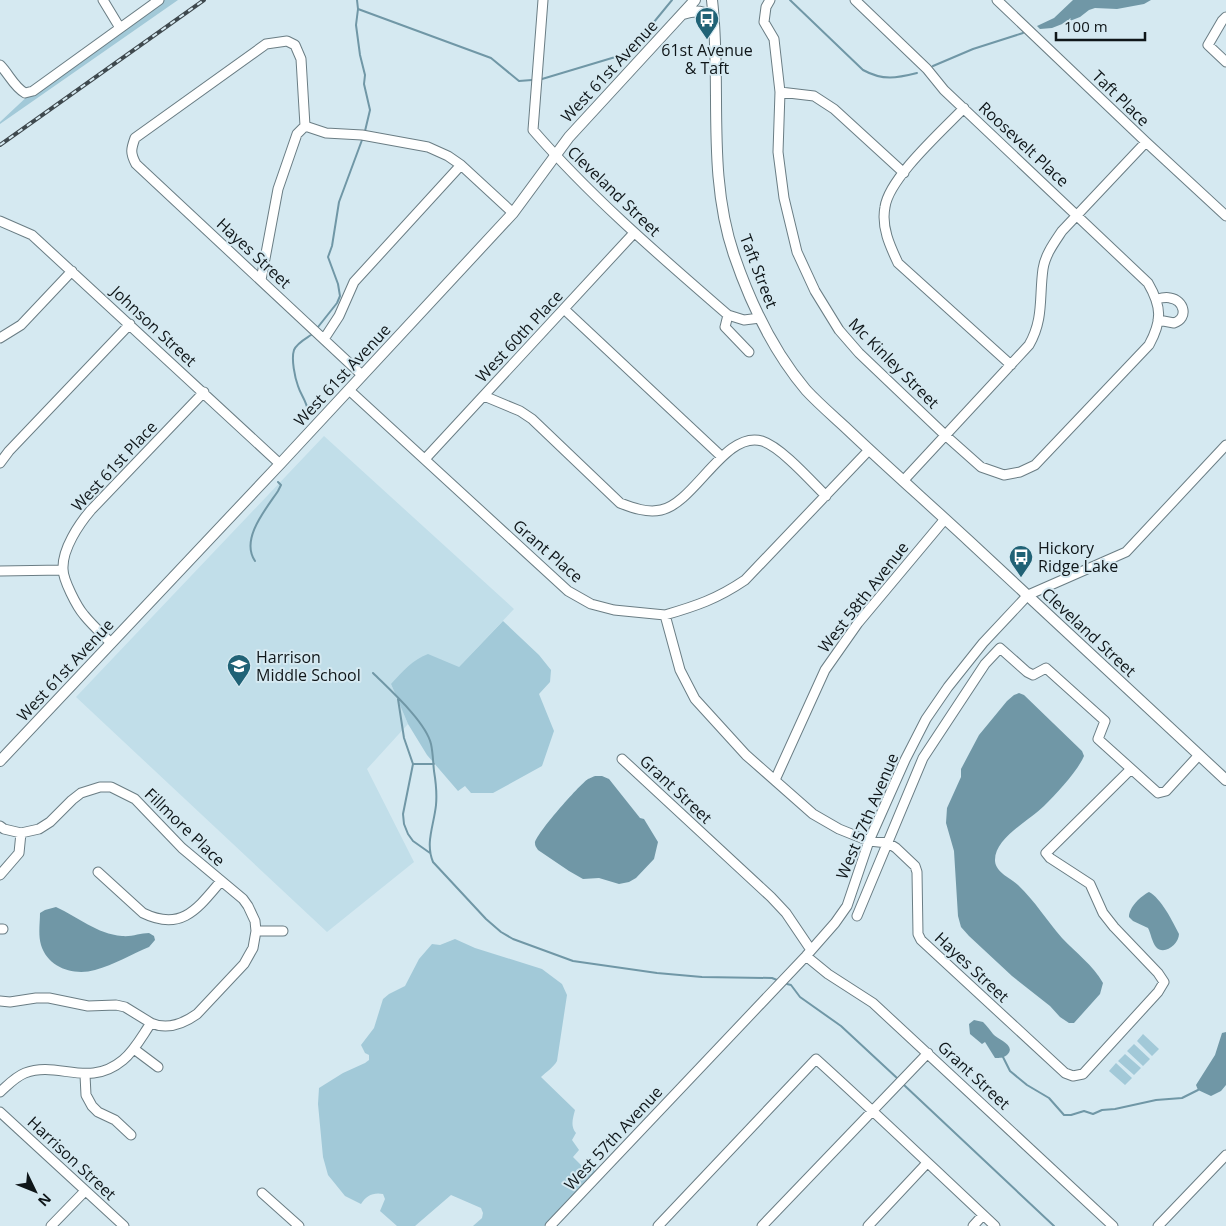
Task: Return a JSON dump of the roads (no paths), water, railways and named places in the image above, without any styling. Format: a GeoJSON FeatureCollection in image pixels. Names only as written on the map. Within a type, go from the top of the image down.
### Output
{"type":"FeatureCollection","features":[{"type":"Feature","properties":{"kind":"main road","name":"West 61st Avenue"},"geometry":{"type":"LineString","coordinates":[[0,761],[513,213],[569,137],[695,0]]}},
{"type":"Feature","properties":{"kind":"main road","name":"Taft Street"},"geometry":{"type":"LineString","coordinates":[[712,0],[716,142],[721,198],[733,254],[760,318],[781,356],[806,390],[842,425]]}},
{"type":"Feature","properties":{"kind":"main road"},"geometry":{"type":"LineString","coordinates":[[682,14],[700,11],[707,13],[714,20]]}},
{"type":"Feature","properties":{"kind":"main road","name":"Cleveland Street"},"geometry":{"type":"LineString","coordinates":[[842,425],[1226,780]]}},
{"type":"Feature","properties":{"kind":"street"},"geometry":{"type":"LineString","coordinates":[[102,0],[120,28]]}},
{"type":"Feature","properties":{"kind":"street"},"geometry":{"type":"LineString","coordinates":[[0,65],[8,73],[19,90],[25,93],[33,91],[159,0]]}},
{"type":"Feature","properties":{"kind":"street","name":"Cleveland Street"},"geometry":{"type":"LineString","coordinates":[[543,0],[534,130],[555,155],[634,233],[728,315]]}},
{"type":"Feature","properties":{"kind":"street","name":"Mc Kinley Street"},"geometry":{"type":"LineString","coordinates":[[770,0],[766,6],[764,22],[774,39],[780,92],[778,152],[784,198],[797,252],[815,291],[839,330],[859,353],[981,467],[1004,475],[1020,472],[1035,465],[1149,345],[1157,330],[1159,318]]}},
{"type":"Feature","properties":{"kind":"street","name":"Roosevelt Place"},"geometry":{"type":"LineString","coordinates":[[855,0],[927,69],[944,90],[1148,283],[1157,299],[1159,318]]}},
{"type":"Feature","properties":{"kind":"street","name":"Taft Place"},"geometry":{"type":"LineString","coordinates":[[1000,1],[1146,142],[1226,216]]}},
{"type":"Feature","properties":{"kind":"street"},"geometry":{"type":"LineString","coordinates":[[1226,17],[1208,45],[1226,62]]}},
{"type":"Feature","properties":{"kind":"street","name":"Hayes Street"},"geometry":{"type":"LineString","coordinates":[[305,126],[301,59],[294,45],[287,41],[266,44],[135,138],[131,155],[136,164],[362,375]]}},
{"type":"Feature","properties":{"kind":"street"},"geometry":{"type":"LineString","coordinates":[[780,92],[814,96],[834,109],[904,173]]}},
{"type":"Feature","properties":{"kind":"street"},"geometry":{"type":"LineString","coordinates":[[964,108],[892,188],[885,207],[887,241],[898,263],[1011,365]]}},
{"type":"Feature","properties":{"kind":"street"},"geometry":{"type":"LineString","coordinates":[[261,280],[278,190],[297,134],[305,126],[326,133],[362,135],[428,147],[448,156],[461,165],[513,213]]}},
{"type":"Feature","properties":{"kind":"street"},"geometry":{"type":"LineString","coordinates":[[903,481],[1029,345],[1038,325],[1043,268],[1054,242],[1146,142]]}},
{"type":"Feature","properties":{"kind":"street"},"geometry":{"type":"LineString","coordinates":[[324,339],[338,316],[354,282],[461,165]]}},
{"type":"Feature","properties":{"kind":"street","name":"Johnson Street"},"geometry":{"type":"LineString","coordinates":[[0,221],[32,234],[280,464]]}},
{"type":"Feature","properties":{"kind":"street","name":"West 60th Place"},"geometry":{"type":"LineString","coordinates":[[425,459],[634,233]]}},
{"type":"Feature","properties":{"kind":"street"},"geometry":{"type":"LineString","coordinates":[[0,338],[21,325],[72,271]]}},
{"type":"Feature","properties":{"kind":"street"},"geometry":{"type":"LineString","coordinates":[[1157,299],[1170,298],[1175,300],[1182,305],[1184,312],[1181,319],[1174,323],[1159,318]]}},
{"type":"Feature","properties":{"kind":"street"},"geometry":{"type":"LineString","coordinates":[[564,309],[722,457]]}},
{"type":"Feature","properties":{"kind":"street"},"geometry":{"type":"LineString","coordinates":[[749,352],[725,327],[728,315],[744,320],[760,318]]}},
{"type":"Feature","properties":{"kind":"street"},"geometry":{"type":"LineString","coordinates":[[0,463],[9,451],[130,324]]}},
{"type":"Feature","properties":{"kind":"street","name":"Grant Place"},"geometry":{"type":"LineString","coordinates":[[349,390],[568,591],[591,604],[614,610],[665,615]]}},
{"type":"Feature","properties":{"kind":"street","name":"West 61st Place"},"geometry":{"type":"LineString","coordinates":[[63,570],[68,548],[77,527],[204,392]]}},
{"type":"Feature","properties":{"kind":"street"},"geometry":{"type":"LineString","coordinates":[[484,396],[520,410],[532,419],[620,503],[636,509],[661,510],[677,504],[722,457],[735,446],[748,440],[762,441],[778,450],[826,496]]}},
{"type":"Feature","properties":{"kind":"street","name":"West 57th Avenue"},"geometry":{"type":"LineString","coordinates":[[550,1226],[809,953],[835,923],[847,906],[869,841],[905,760],[926,719],[948,686],[983,643],[1028,596],[1126,552],[1226,445]]}},
{"type":"Feature","properties":{"kind":"street"},"geometry":{"type":"LineString","coordinates":[[869,450],[745,580],[723,595],[665,615],[680,670],[695,699],[746,755],[813,814],[839,830],[869,841],[888,843]]}},
{"type":"Feature","properties":{"kind":"street","name":"West 58th Avenue"},"geometry":{"type":"LineString","coordinates":[[775,780],[825,670],[858,623],[945,519]]}},
{"type":"Feature","properties":{"kind":"street"},"geometry":{"type":"LineString","coordinates":[[0,571],[63,570],[74,602],[83,615],[112,643]]}},
{"type":"Feature","properties":{"kind":"street"},"geometry":{"type":"LineString","coordinates":[[857,916],[923,758],[985,664],[1000,648],[1033,675],[1046,668],[1105,721],[1098,739],[1158,793],[1166,791],[1199,755]]}},
{"type":"Feature","properties":{"kind":"street","name":"Grant Street"},"geometry":{"type":"LineString","coordinates":[[622,759],[771,897],[786,913],[809,953],[828,974],[873,1003],[1113,1226]]}},
{"type":"Feature","properties":{"kind":"street","name":"Hayes Street"},"geometry":{"type":"LineString","coordinates":[[888,843],[915,866],[917,872],[918,934],[921,940],[1065,1073],[1073,1076],[1083,1074],[1158,992],[1164,982],[1103,913],[1090,884],[1046,854],[1131,768]]}},
{"type":"Feature","properties":{"kind":"street","name":"Fillmore Place"},"geometry":{"type":"LineString","coordinates":[[21,833],[39,830],[81,793],[100,787],[111,787],[135,799],[182,848],[243,899],[252,914],[256,932]]}},
{"type":"Feature","properties":{"kind":"street"},"geometry":{"type":"LineString","coordinates":[[0,826],[4,829],[21,833],[19,853],[0,875]]}},
{"type":"Feature","properties":{"kind":"street"},"geometry":{"type":"LineString","coordinates":[[98,872],[143,913],[152,918],[170,921],[192,913],[221,881]]}},
{"type":"Feature","properties":{"kind":"street"},"geometry":{"type":"LineString","coordinates":[[0,1001],[10,1002],[49,998],[88,1006],[116,1004],[125,1007],[151,1023],[172,1026],[188,1020],[196,1014],[251,955],[256,932],[283,931]]}},
{"type":"Feature","properties":{"kind":"street"},"geometry":{"type":"LineString","coordinates":[[0,1092],[16,1078],[37,1070],[85,1074],[110,1068],[122,1061],[134,1049],[151,1023]]}},
{"type":"Feature","properties":{"kind":"street"},"geometry":{"type":"LineString","coordinates":[[134,1049],[158,1067]]}},
{"type":"Feature","properties":{"kind":"street"},"geometry":{"type":"LineString","coordinates":[[762,1226],[928,1053]]}},
{"type":"Feature","properties":{"kind":"street"},"geometry":{"type":"LineString","coordinates":[[658,1226],[816,1059],[873,1110],[995,1226]]}},
{"type":"Feature","properties":{"kind":"street"},"geometry":{"type":"LineString","coordinates":[[85,1074],[86,1095],[92,1106],[98,1112],[115,1120],[131,1135]]}},
{"type":"Feature","properties":{"kind":"street","name":"Harrison Street"},"geometry":{"type":"LineString","coordinates":[[0,1112],[124,1226]]}},
{"type":"Feature","properties":{"kind":"street"},"geometry":{"type":"LineString","coordinates":[[1158,1226],[1226,1155]]}},
{"type":"Feature","properties":{"kind":"street"},"geometry":{"type":"LineString","coordinates":[[868,1226],[927,1163]]}},
{"type":"Feature","properties":{"kind":"street"},"geometry":{"type":"LineString","coordinates":[[51,1226],[85,1191]]}},
{"type":"Feature","properties":{"kind":"street"},"geometry":{"type":"LineString","coordinates":[[262,1193],[299,1226]]}},
{"type":"Feature","properties":{"kind":"street"},"geometry":{"type":"LineString","coordinates":[[973,1226],[983,1215]]}},
{"type":"Feature","properties":{"kind":"waterway"},"geometry":{"type":"LineString","coordinates":[[357,0],[356,25],[365,75],[364,84],[370,110],[365,131]]}},
{"type":"Feature","properties":{"kind":"waterway"},"geometry":{"type":"LineString","coordinates":[[542,79],[622,55],[631,50],[672,0]]}},
{"type":"Feature","properties":{"kind":"waterway"},"geometry":{"type":"LineString","coordinates":[[790,0],[863,70],[884,77],[917,73]]}},
{"type":"Feature","properties":{"kind":"waterway"},"geometry":{"type":"LineString","coordinates":[[358,9],[491,58],[519,81],[532,80]]}},
{"type":"Feature","properties":{"kind":"waterway"},"geometry":{"type":"LineString","coordinates":[[933,66],[973,49],[1023,33]]}},
{"type":"Feature","properties":{"kind":"waterway"},"geometry":{"type":"LineString","coordinates":[[318,327],[337,303],[340,296],[338,284],[328,257],[332,246],[339,202],[362,140]]}},
{"type":"Feature","properties":{"kind":"waterway"},"geometry":{"type":"LineString","coordinates":[[308,412],[297,383],[293,358],[297,345],[311,335]]}},
{"type":"Feature","properties":{"kind":"waterway"},"geometry":{"type":"LineString","coordinates":[[255,561],[251,552],[253,534],[261,515],[281,485],[278,482]]}},
{"type":"Feature","properties":{"kind":"waterway"},"geometry":{"type":"LineString","coordinates":[[373,673],[415,716],[428,735],[431,744],[436,793],[430,841],[433,862],[486,919],[501,932],[513,939],[573,961],[657,973],[702,977],[772,978],[777,980]]}},
{"type":"Feature","properties":{"kind":"waterway"},"geometry":{"type":"LineString","coordinates":[[398,699],[404,738],[413,764],[403,814],[404,824],[413,841],[430,853]]}},
{"type":"Feature","properties":{"kind":"waterway"},"geometry":{"type":"LineString","coordinates":[[413,764],[434,764]]}},
{"type":"Feature","properties":{"kind":"waterway"},"geometry":{"type":"LineString","coordinates":[[787,984],[791,985],[800,997],[841,1026],[897,1078]]}},
{"type":"Feature","properties":{"kind":"waterway"},"geometry":{"type":"LineString","coordinates":[[1003,1057],[1010,1071],[1027,1085],[1049,1098],[1064,1115],[1084,1111],[1093,1114],[1102,1110],[1156,1100],[1182,1098],[1198,1090]]}},
{"type":"Feature","properties":{"kind":"waterway"},"geometry":{"type":"LineString","coordinates":[[904,1085],[1054,1226]]}},
{"type":"Feature","properties":{"kind":"railway"},"geometry":{"type":"LineString","coordinates":[[0,145],[204,0]]}},
{"type":"Feature","properties":{"kind":"place","name":"61st Avenue & Taft"},"geometry":{"type":"Point","coordinates":[707,40]}},
{"type":"Feature","properties":{"kind":"place","name":"Hickory Ridge Lake"},"geometry":{"type":"Point","coordinates":[1021,578]}},
{"type":"Feature","properties":{"kind":"place","name":"Harrison Middle School"},"geometry":{"type":"Point","coordinates":[239,687]}}]}
